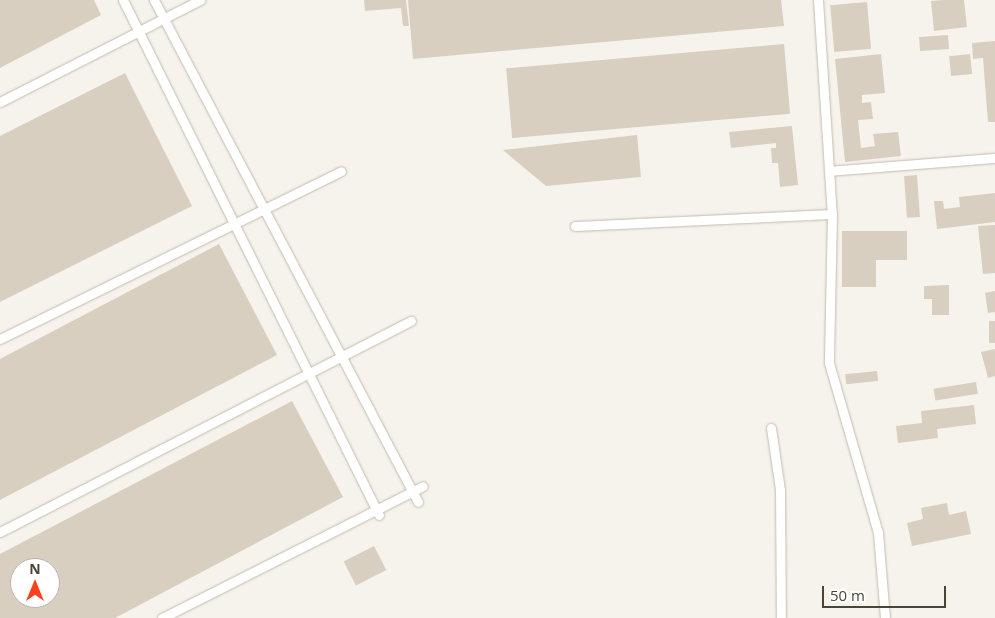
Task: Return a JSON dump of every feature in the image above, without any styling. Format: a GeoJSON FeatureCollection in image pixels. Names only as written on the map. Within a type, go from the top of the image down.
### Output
{"type":"FeatureCollection","features":[{"type":"Feature","properties":{"kind":"lane"},"geometry":{"type":"LineString","coordinates":[[123,0],[378,512]]}},
{"type":"Feature","properties":{"kind":"lane"},"geometry":{"type":"LineString","coordinates":[[154,0],[418,502]]}},
{"type":"Feature","properties":{"kind":"lane"},"geometry":{"type":"LineString","coordinates":[[0,102],[200,0]]}},
{"type":"Feature","properties":{"kind":"lane"},"geometry":{"type":"LineString","coordinates":[[818,0],[832,214],[829,363],[878,533],[885,618]]}},
{"type":"Feature","properties":{"kind":"lane"},"geometry":{"type":"LineString","coordinates":[[829,171],[995,158]]}},
{"type":"Feature","properties":{"kind":"lane"},"geometry":{"type":"LineString","coordinates":[[0,339],[341,171]]}},
{"type":"Feature","properties":{"kind":"lane"},"geometry":{"type":"LineString","coordinates":[[575,226],[832,214]]}},
{"type":"Feature","properties":{"kind":"lane"},"geometry":{"type":"LineString","coordinates":[[0,532],[411,320]]}},
{"type":"Feature","properties":{"kind":"lane"},"geometry":{"type":"LineString","coordinates":[[771,428],[780,490],[781,618]]}},
{"type":"Feature","properties":{"kind":"lane"},"geometry":{"type":"LineString","coordinates":[[162,618],[378,512],[423,486]]}},
{"type":"Feature","properties":{"kind":"building"},"geometry":{"type":"Polygon","coordinates":[[[0,0],[94,0],[101,15],[0,68],[0,0]]]}},
{"type":"Feature","properties":{"kind":"building"},"geometry":{"type":"Polygon","coordinates":[[[364,0],[406,0],[409,26],[403,26],[401,8],[365,11],[364,0]]]}},
{"type":"Feature","properties":{"kind":"building"},"geometry":{"type":"Polygon","coordinates":[[[408,0],[781,0],[784,26],[413,59],[408,0]]]}},
{"type":"Feature","properties":{"kind":"building"},"geometry":{"type":"Polygon","coordinates":[[[964,0],[967,27],[934,31],[931,1],[964,0]]]}},
{"type":"Feature","properties":{"kind":"building"},"geometry":{"type":"Polygon","coordinates":[[[867,2],[871,49],[834,52],[830,5],[867,2]]]}},
{"type":"Feature","properties":{"kind":"building"},"geometry":{"type":"Polygon","coordinates":[[[948,35],[949,49],[920,51],[919,37],[948,35]]]}},
{"type":"Feature","properties":{"kind":"building"},"geometry":{"type":"Polygon","coordinates":[[[995,41],[995,122],[988,122],[983,58],[973,59],[972,43],[995,41]]]}},
{"type":"Feature","properties":{"kind":"building"},"geometry":{"type":"Polygon","coordinates":[[[784,44],[790,114],[512,138],[506,68],[784,44]]]}},
{"type":"Feature","properties":{"kind":"building"},"geometry":{"type":"Polygon","coordinates":[[[881,54],[885,93],[862,95],[862,103],[871,102],[873,119],[858,120],[861,148],[875,146],[873,134],[898,132],[901,156],[845,162],[835,59],[881,54]]]}},
{"type":"Feature","properties":{"kind":"building"},"geometry":{"type":"Polygon","coordinates":[[[970,54],[972,74],[951,76],[949,56],[970,54]]]}},
{"type":"Feature","properties":{"kind":"building"},"geometry":{"type":"Polygon","coordinates":[[[125,73],[192,206],[0,302],[0,136],[125,73]]]}},
{"type":"Feature","properties":{"kind":"building"},"geometry":{"type":"Polygon","coordinates":[[[792,126],[798,185],[780,187],[778,163],[772,163],[771,148],[776,148],[776,143],[731,148],[729,132],[792,126]]]}},
{"type":"Feature","properties":{"kind":"building"},"geometry":{"type":"Polygon","coordinates":[[[637,135],[641,177],[546,186],[503,150],[637,135]]]}},
{"type":"Feature","properties":{"kind":"building"},"geometry":{"type":"Polygon","coordinates":[[[917,175],[920,217],[907,218],[904,176],[917,175]]]}},
{"type":"Feature","properties":{"kind":"building"},"geometry":{"type":"Polygon","coordinates":[[[995,193],[995,222],[937,229],[934,201],[943,201],[944,209],[960,207],[959,197],[995,193]]]}},
{"type":"Feature","properties":{"kind":"building"},"geometry":{"type":"Polygon","coordinates":[[[995,225],[995,273],[983,274],[978,226],[995,225]]]}},
{"type":"Feature","properties":{"kind":"building"},"geometry":{"type":"Polygon","coordinates":[[[842,231],[907,231],[907,260],[876,260],[876,287],[842,287],[842,231]]]}},
{"type":"Feature","properties":{"kind":"building"},"geometry":{"type":"Polygon","coordinates":[[[219,244],[277,355],[0,500],[0,359],[219,244]]]}},
{"type":"Feature","properties":{"kind":"building"},"geometry":{"type":"Polygon","coordinates":[[[949,285],[949,315],[932,315],[932,299],[924,299],[924,286],[949,285]]]}},
{"type":"Feature","properties":{"kind":"building"},"geometry":{"type":"Polygon","coordinates":[[[995,291],[995,312],[988,313],[985,293],[995,291]]]}},
{"type":"Feature","properties":{"kind":"building"},"geometry":{"type":"Polygon","coordinates":[[[989,321],[995,321],[995,343],[989,343],[989,321]]]}},
{"type":"Feature","properties":{"kind":"building"},"geometry":{"type":"Polygon","coordinates":[[[995,349],[995,376],[988,378],[981,352],[995,349]]]}},
{"type":"Feature","properties":{"kind":"building"},"geometry":{"type":"Polygon","coordinates":[[[877,371],[878,381],[846,384],[845,374],[877,371]]]}},
{"type":"Feature","properties":{"kind":"building"},"geometry":{"type":"Polygon","coordinates":[[[976,382],[978,394],[935,401],[934,389],[976,382]]]}},
{"type":"Feature","properties":{"kind":"building"},"geometry":{"type":"Polygon","coordinates":[[[292,401],[343,497],[115,618],[0,618],[0,554],[292,401]]]}},
{"type":"Feature","properties":{"kind":"building"},"geometry":{"type":"Polygon","coordinates":[[[974,405],[976,424],[937,429],[938,438],[898,443],[896,426],[922,423],[921,411],[974,405]]]}},
{"type":"Feature","properties":{"kind":"building"},"geometry":{"type":"Polygon","coordinates":[[[947,503],[949,515],[966,511],[971,534],[912,546],[907,523],[923,519],[921,508],[947,503]]]}},
{"type":"Feature","properties":{"kind":"building"},"geometry":{"type":"Polygon","coordinates":[[[374,546],[386,570],[356,585],[344,561],[374,546]]]}}]}
